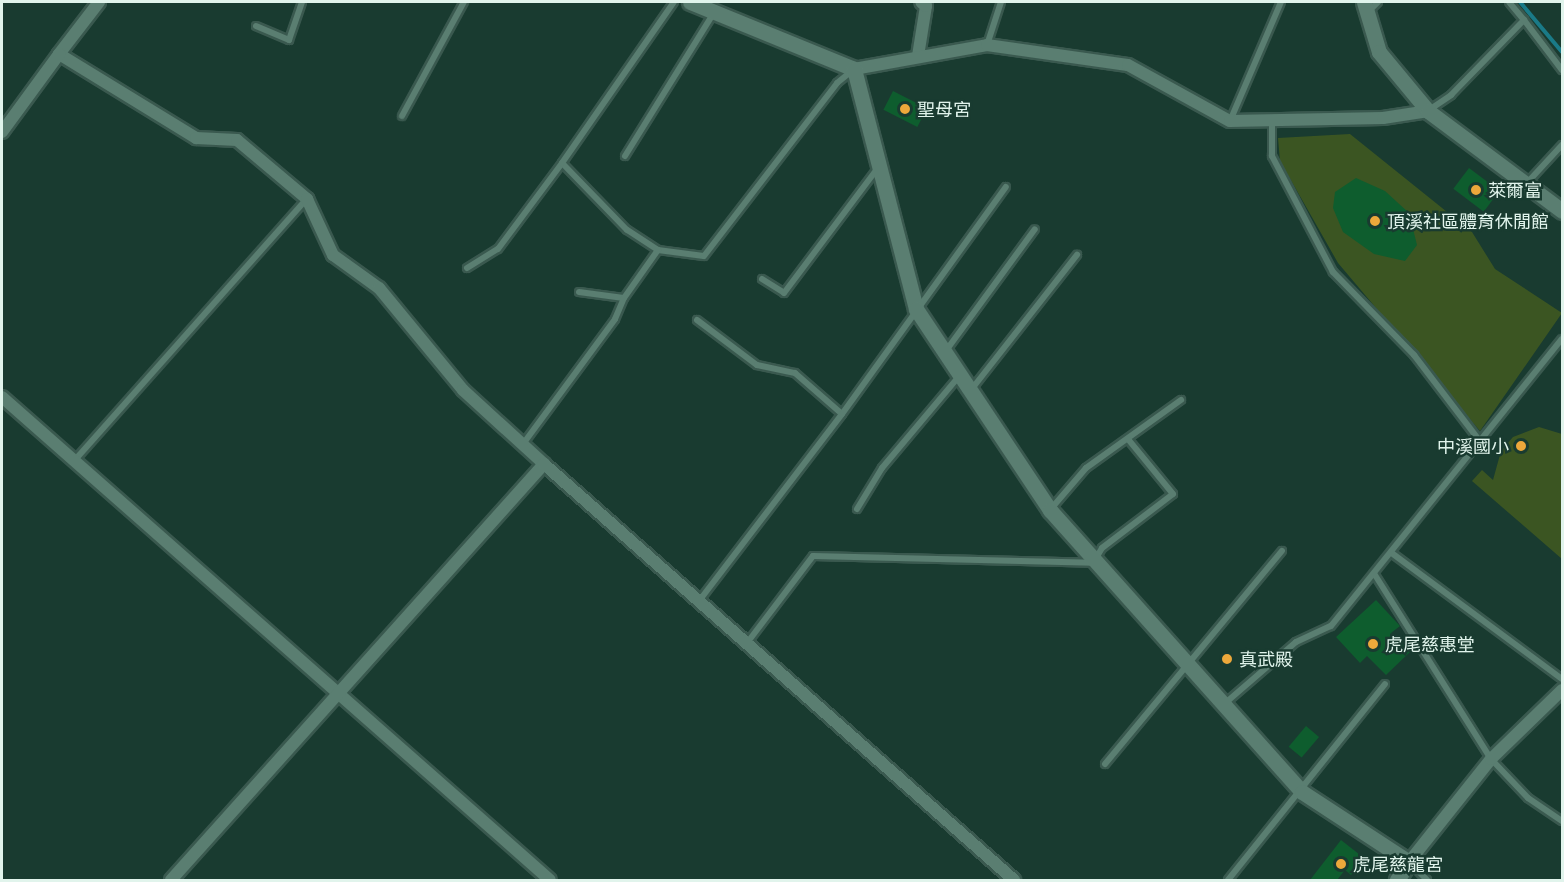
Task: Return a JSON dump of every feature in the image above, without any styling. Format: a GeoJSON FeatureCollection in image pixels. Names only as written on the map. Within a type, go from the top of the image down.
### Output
{"type":"FeatureCollection","features":[{"type":"Feature","properties":{"kind":"street"},"geometry":{"type":"LineString","coordinates":[[690,2],[713,14],[854,69],[987,45],[1128,64],[1230,121],[1272,122],[1383,118],[1428,111]]}},
{"type":"Feature","properties":{"kind":"street"},"geometry":{"type":"LineString","coordinates":[[918,56],[926,6],[921,2]]}},
{"type":"Feature","properties":{"kind":"street"},"geometry":{"type":"LineString","coordinates":[[2,132],[94,3]]}},
{"type":"Feature","properties":{"kind":"street"},"geometry":{"type":"LineString","coordinates":[[1365,8],[1378,52],[1428,111],[1563,211]]}},
{"type":"Feature","properties":{"kind":"street"},"geometry":{"type":"LineString","coordinates":[[59,54],[196,138],[237,140],[307,200],[333,255],[379,288],[463,390],[1014,880]]}},
{"type":"Feature","properties":{"kind":"street"},"geometry":{"type":"LineString","coordinates":[[854,69],[916,309],[1050,510],[1093,563],[1302,792],[1409,862]]}},
{"type":"Feature","properties":{"kind":"street"},"geometry":{"type":"LineString","coordinates":[[2,398],[339,692],[550,880]]}},
{"type":"Feature","properties":{"kind":"street"},"geometry":{"type":"LineString","coordinates":[[171,880],[544,464]]}},
{"type":"Feature","properties":{"kind":"street"},"geometry":{"type":"LineString","coordinates":[[1397,880],[1491,759],[1563,690]]}},
{"type":"Feature","properties":{"kind":"lane"},"geometry":{"type":"LineString","coordinates":[[256,26],[289,40],[302,2]]}},
{"type":"Feature","properties":{"kind":"lane"},"geometry":{"type":"LineString","coordinates":[[402,116],[464,2]]}},
{"type":"Feature","properties":{"kind":"lane"},"geometry":{"type":"LineString","coordinates":[[467,268],[498,249],[562,163],[674,2]]}},
{"type":"Feature","properties":{"kind":"lane"},"geometry":{"type":"LineString","coordinates":[[987,45],[1001,2]]}},
{"type":"Feature","properties":{"kind":"lane"},"geometry":{"type":"LineString","coordinates":[[1230,121],[1281,2]]}},
{"type":"Feature","properties":{"kind":"lane"},"geometry":{"type":"LineString","coordinates":[[1365,8],[1378,2]]}},
{"type":"Feature","properties":{"kind":"lane"},"geometry":{"type":"LineString","coordinates":[[1509,2],[1563,70]]}},
{"type":"Feature","properties":{"kind":"lane"},"geometry":{"type":"LineString","coordinates":[[625,156],[713,14]]}},
{"type":"Feature","properties":{"kind":"lane"},"geometry":{"type":"LineString","coordinates":[[1428,111],[1451,95],[1524,20]]}},
{"type":"Feature","properties":{"kind":"lane"},"geometry":{"type":"LineString","coordinates":[[562,163],[627,230],[658,249],[704,256],[837,83],[854,69]]}},
{"type":"Feature","properties":{"kind":"lane"},"geometry":{"type":"LineString","coordinates":[[1272,122],[1272,156],[1333,272],[1414,355],[1482,444]]}},
{"type":"Feature","properties":{"kind":"lane"},"geometry":{"type":"LineString","coordinates":[[1526,184],[1563,145]]}},
{"type":"Feature","properties":{"kind":"lane"},"geometry":{"type":"LineString","coordinates":[[762,279],[784,293],[878,168]]}},
{"type":"Feature","properties":{"kind":"lane"},"geometry":{"type":"LineString","coordinates":[[699,601],[842,414],[1006,187]]}},
{"type":"Feature","properties":{"kind":"lane"},"geometry":{"type":"LineString","coordinates":[[73,461],[307,200]]}},
{"type":"Feature","properties":{"kind":"lane"},"geometry":{"type":"LineString","coordinates":[[945,352],[1035,228]]}},
{"type":"Feature","properties":{"kind":"lane"},"geometry":{"type":"LineString","coordinates":[[523,444],[615,319],[624,298],[658,249]]}},
{"type":"Feature","properties":{"kind":"lane"},"geometry":{"type":"LineString","coordinates":[[971,391],[1077,255]]}},
{"type":"Feature","properties":{"kind":"lane"},"geometry":{"type":"LineString","coordinates":[[579,292],[624,298]]}},
{"type":"Feature","properties":{"kind":"lane"},"geometry":{"type":"LineString","coordinates":[[698,320],[757,365],[795,373],[842,414]]}},
{"type":"Feature","properties":{"kind":"lane"},"geometry":{"type":"LineString","coordinates":[[1223,705],[1296,642],[1331,626],[1376,575],[1482,444],[1563,339]]}},
{"type":"Feature","properties":{"kind":"lane"},"geometry":{"type":"LineString","coordinates":[[857,509],[882,468],[960,375]]}},
{"type":"Feature","properties":{"kind":"lane"},"geometry":{"type":"LineString","coordinates":[[1050,510],[1086,468],[1181,400]]}},
{"type":"Feature","properties":{"kind":"lane"},"geometry":{"type":"LineString","coordinates":[[747,643],[813,556],[1093,563],[1102,548],[1173,494],[1128,439]]}},
{"type":"Feature","properties":{"kind":"lane"},"geometry":{"type":"LineString","coordinates":[[1105,764],[1185,664],[1282,550]]}},
{"type":"Feature","properties":{"kind":"lane"},"geometry":{"type":"LineString","coordinates":[[1393,554],[1563,679]]}},
{"type":"Feature","properties":{"kind":"lane"},"geometry":{"type":"LineString","coordinates":[[1376,575],[1491,759],[1528,798],[1563,821]]}},
{"type":"Feature","properties":{"kind":"lane"},"geometry":{"type":"LineString","coordinates":[[1228,880],[1302,792],[1385,684]]}},
{"type":"Feature","properties":{"kind":"lane"},"geometry":{"type":"LineString","coordinates":[[1409,862],[1427,880]]}},
{"type":"Feature","properties":{"kind":"green space"},"geometry":{"type":"Polygon","coordinates":[[[1350,134],[1472,232],[1495,269],[1562,313],[1480,431],[1338,263],[1280,161],[1278,138],[1350,134]]]}},
{"type":"Feature","properties":{"kind":"green space"},"geometry":{"type":"Polygon","coordinates":[[[1539,427],[1562,434],[1562,559],[1472,481],[1482,470],[1493,480],[1501,451],[1513,437],[1539,427]]]}},
{"type":"Feature","properties":{"kind":"building","name":"聖母宮"},"geometry":{"type":"Polygon","coordinates":[[[893,91],[927,108],[917,127],[883,110],[893,91]]]}},
{"type":"Feature","properties":{"kind":"building","name":"萊爾富"},"geometry":{"type":"Polygon","coordinates":[[[1469,168],[1499,191],[1484,212],[1453,189],[1469,168]]]}},
{"type":"Feature","properties":{"kind":"building","name":"頂溪社區體育休閒館"},"geometry":{"type":"Polygon","coordinates":[[[1356,178],[1385,191],[1409,213],[1417,245],[1405,261],[1374,254],[1343,232],[1333,208],[1335,192],[1356,178]]]}},
{"type":"Feature","properties":{"kind":"building","name":"虎尾慈惠堂"},"geometry":{"type":"Polygon","coordinates":[[[1376,600],[1400,626],[1391,633],[1410,652],[1386,675],[1367,656],[1360,663],[1336,637],[1376,600]]]}},
{"type":"Feature","properties":{"kind":"building"},"geometry":{"type":"Polygon","coordinates":[[[1306,726],[1319,737],[1302,758],[1289,747],[1306,726]]]}},
{"type":"Feature","properties":{"kind":"building","name":"虎尾慈龍宮"},"geometry":{"type":"Polygon","coordinates":[[[1341,840],[1364,858],[1351,875],[1345,870],[1337,880],[1310,880],[1341,840]]]}},
{"type":"Feature","properties":{"kind":"waterway"},"geometry":{"type":"LineString","coordinates":[[1520,2],[1562,52]]}},
{"type":"Feature","properties":{"kind":"place","name":"聖母宮"},"geometry":{"type":"Point","coordinates":[905,109]}},
{"type":"Feature","properties":{"kind":"place","name":"萊爾富"},"geometry":{"type":"Point","coordinates":[1476,190]}},
{"type":"Feature","properties":{"kind":"place","name":"頂溪社區體育休閒館"},"geometry":{"type":"Point","coordinates":[1375,221]}},
{"type":"Feature","properties":{"kind":"place","name":"中溪國小"},"geometry":{"type":"Point","coordinates":[1521,446]}},
{"type":"Feature","properties":{"kind":"place","name":"虎尾慈惠堂"},"geometry":{"type":"Point","coordinates":[1373,644]}},
{"type":"Feature","properties":{"kind":"place","name":"真武殿"},"geometry":{"type":"Point","coordinates":[1227,659]}},
{"type":"Feature","properties":{"kind":"place","name":"虎尾慈龍宮"},"geometry":{"type":"Point","coordinates":[1341,864]}}]}
